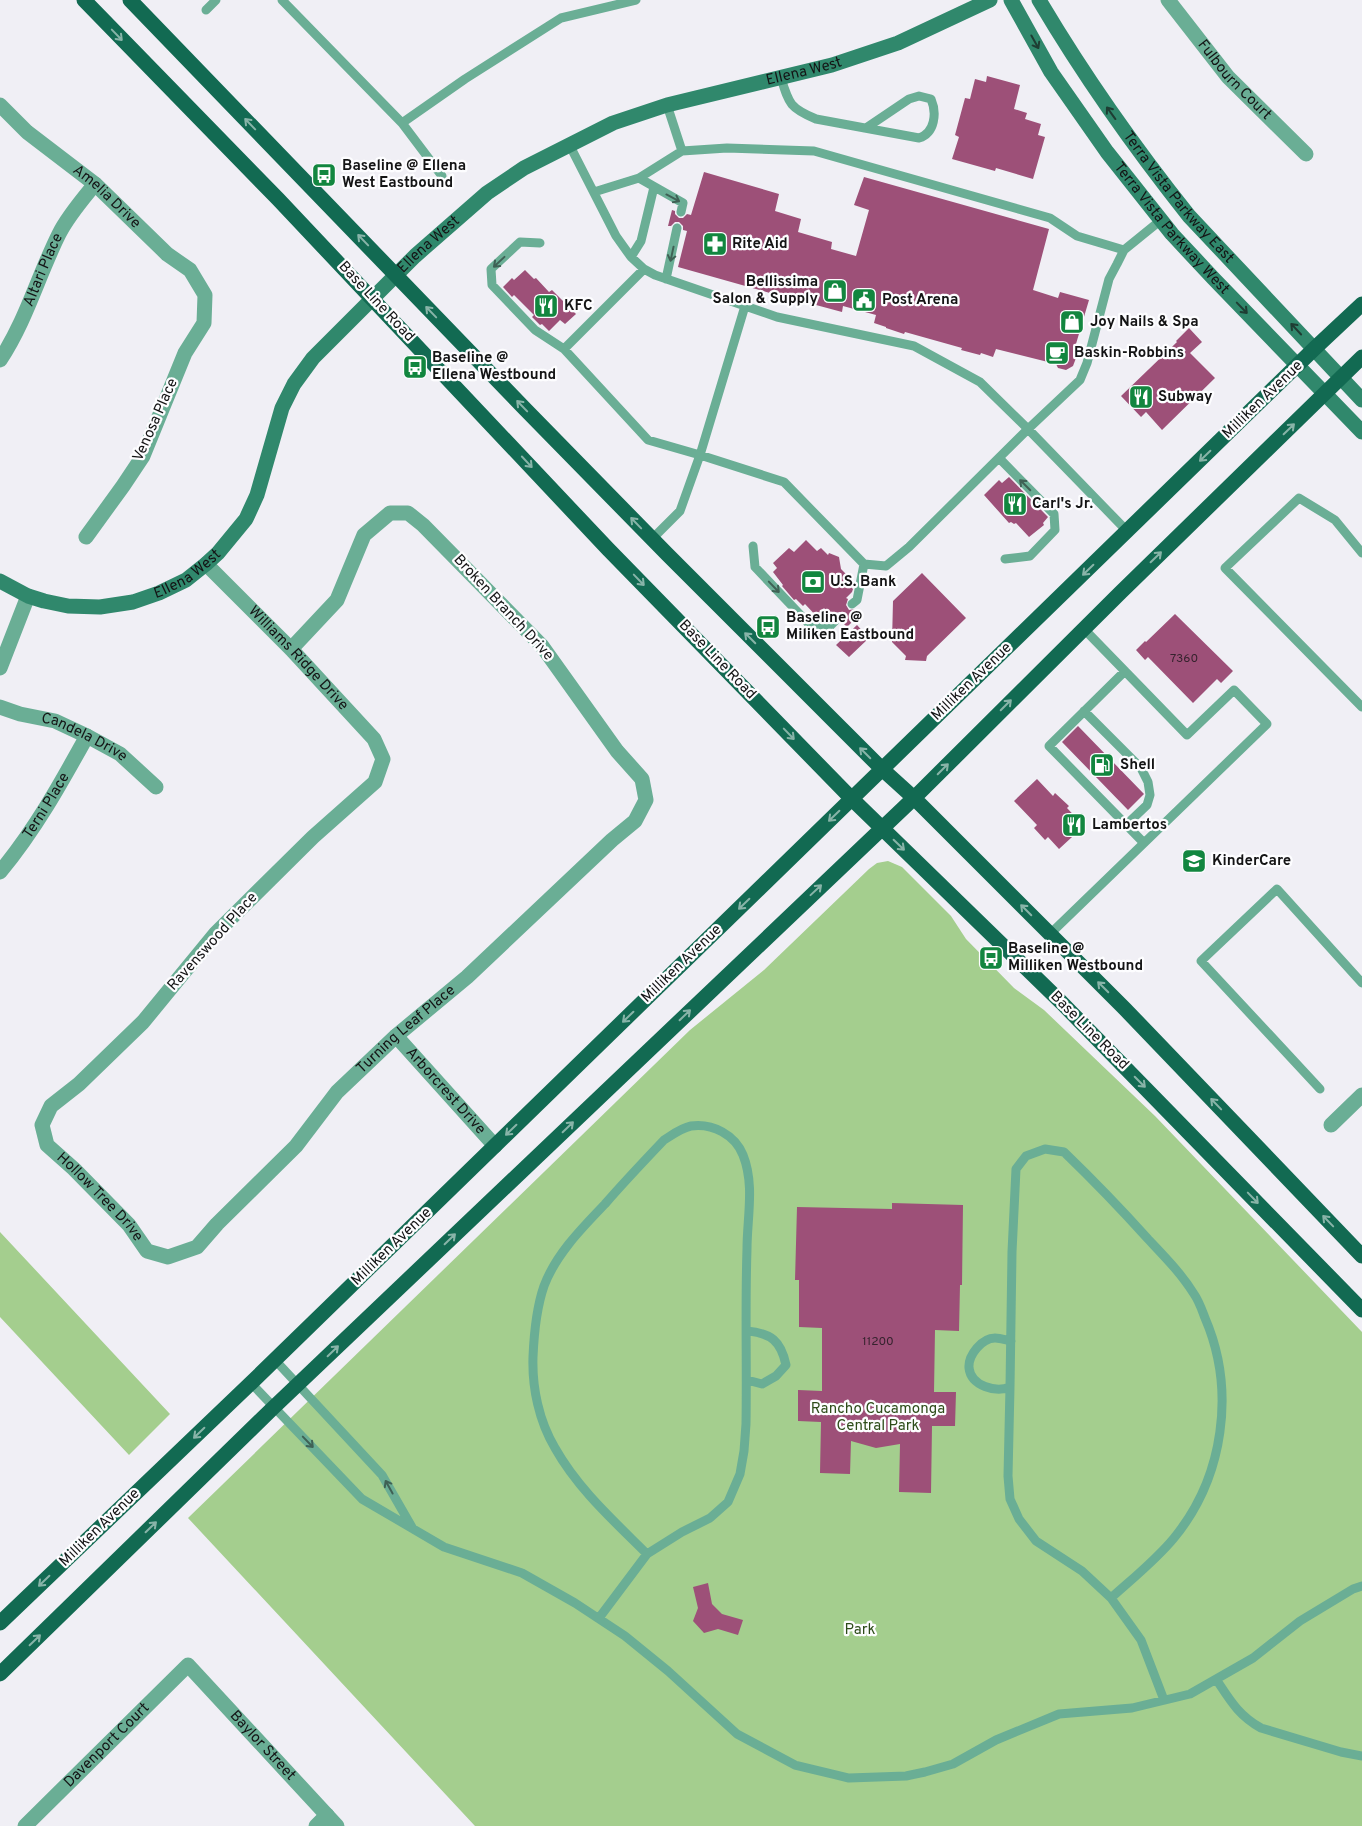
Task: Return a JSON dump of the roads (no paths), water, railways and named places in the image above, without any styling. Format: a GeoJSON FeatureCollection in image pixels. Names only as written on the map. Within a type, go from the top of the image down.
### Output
{"type":"FeatureCollection","features":[{"type":"Feature","properties":{"kind":"main road","name":"Base Line Road"},"geometry":{"type":"LineString","coordinates":[[84,0],[374,299],[608,549],[852,799],[1061,1002],[1362,1310]]}},
{"type":"Feature","properties":{"kind":"main road"},"geometry":{"type":"LineString","coordinates":[[130,0],[652,539],[1132,1016],[1362,1256]]}},
{"type":"Feature","properties":{"kind":"main road","name":"Milliken Avenue"},"geometry":{"type":"LineString","coordinates":[[0,1623],[275,1360],[1128,532],[1298,366],[1314,348],[1362,304]]}},
{"type":"Feature","properties":{"kind":"main road"},"geometry":{"type":"LineString","coordinates":[[0,1674],[274,1407],[914,798],[1362,358]]}},
{"type":"Feature","properties":{"kind":"street","name":"Ellena West"},"geometry":{"type":"LineString","coordinates":[[0,581],[28,596],[68,606],[100,607],[133,602],[159,593],[186,580],[206,564],[232,538],[246,519],[257,495],[279,416],[294,384],[313,358],[415,256],[487,193],[524,168],[613,123],[667,105],[832,65],[898,43],[990,0]]}},
{"type":"Feature","properties":{"kind":"street","name":"Terra Vista Parkway West"},"geometry":{"type":"LineString","coordinates":[[1011,0],[1051,72],[1107,152],[1161,220],[1212,278],[1362,432]]}},
{"type":"Feature","properties":{"kind":"street","name":"Terra Vista Parkway East"},"geometry":{"type":"LineString","coordinates":[[1039,0],[1101,99],[1164,184],[1190,216],[1341,378]]}},
{"type":"Feature","properties":{"kind":"street","name":"Fulbourn Court"},"geometry":{"type":"LineString","coordinates":[[1168,0],[1228,77],[1306,154]]}},
{"type":"Feature","properties":{"kind":"street","name":"Amelia Drive"},"geometry":{"type":"LineString","coordinates":[[0,105],[27,132],[95,184],[167,254],[190,270],[205,295]]}},
{"type":"Feature","properties":{"kind":"street","name":"Altari Place"},"geometry":{"type":"LineString","coordinates":[[0,360],[14,340],[60,233],[81,200],[95,184]]}},
{"type":"Feature","properties":{"kind":"street","name":"Venosa Place"},"geometry":{"type":"LineString","coordinates":[[86,537],[143,456],[185,353],[204,324],[205,295]]}},
{"type":"Feature","properties":{"kind":"street"},"geometry":{"type":"LineString","coordinates":[[1341,378],[1362,400]]}},
{"type":"Feature","properties":{"kind":"street","name":"Broken Branch Drive"},"geometry":{"type":"LineString","coordinates":[[290,648],[337,600],[364,535],[390,513],[408,513],[423,525],[542,646],[617,751],[642,779],[646,800]]}},
{"type":"Feature","properties":{"kind":"street","name":"Williams Ridge Drive"},"geometry":{"type":"LineString","coordinates":[[206,564],[290,648],[374,739],[383,759]]}},
{"type":"Feature","properties":{"kind":"street"},"geometry":{"type":"LineString","coordinates":[[0,668],[28,596]]}},
{"type":"Feature","properties":{"kind":"street","name":"Candela Drive"},"geometry":{"type":"LineString","coordinates":[[0,706],[20,714],[55,721],[87,736],[120,754],[156,787]]}},
{"type":"Feature","properties":{"kind":"street","name":"Terni Place"},"geometry":{"type":"LineString","coordinates":[[0,872],[45,812],[87,736]]}},
{"type":"Feature","properties":{"kind":"street","name":"Ravenswood Place"},"geometry":{"type":"LineString","coordinates":[[42,1125],[51,1106],[79,1084],[143,1022],[216,934],[313,837],[375,782],[383,759]]}},
{"type":"Feature","properties":{"kind":"street","name":"Turning Leaf Place"},"geometry":{"type":"LineString","coordinates":[[168,1257],[197,1247],[217,1224],[296,1146],[338,1092],[396,1036],[467,977],[612,840],[635,821],[646,800]]}},
{"type":"Feature","properties":{"kind":"street","name":"Arborcrest Drive"},"geometry":{"type":"LineString","coordinates":[[396,1036],[495,1146]]}},
{"type":"Feature","properties":{"kind":"street"},"geometry":{"type":"LineString","coordinates":[[1331,1126],[1362,1095]]}},
{"type":"Feature","properties":{"kind":"street","name":"Hollow Tree Drive"},"geometry":{"type":"LineString","coordinates":[[42,1125],[47,1145],[74,1169],[129,1225],[147,1251],[168,1257]]}},
{"type":"Feature","properties":{"kind":"street","name":"Baylor Street"},"geometry":{"type":"LineString","coordinates":[[188,1666],[332,1820]]}},
{"type":"Feature","properties":{"kind":"street","name":"Davenport Court"},"geometry":{"type":"LineString","coordinates":[[26,1826],[188,1666]]}},
{"type":"Feature","properties":{"kind":"street"},"geometry":{"type":"LineString","coordinates":[[316,1826],[332,1820]]}},
{"type":"Feature","properties":{"kind":"lane"},"geometry":{"type":"LineString","coordinates":[[206,10],[216,0]]}},
{"type":"Feature","properties":{"kind":"lane"},"geometry":{"type":"LineString","coordinates":[[282,0],[402,123],[442,176]]}},
{"type":"Feature","properties":{"kind":"lane"},"geometry":{"type":"LineString","coordinates":[[402,123],[465,79],[561,18],[636,0]]}},
{"type":"Feature","properties":{"kind":"lane"},"geometry":{"type":"LineString","coordinates":[[781,78],[792,106],[800,113],[816,119],[919,138],[930,130],[935,108],[931,99],[919,96],[909,99],[866,128]]}},
{"type":"Feature","properties":{"kind":"lane"},"geometry":{"type":"LineString","coordinates":[[667,105],[682,151]]}},
{"type":"Feature","properties":{"kind":"lane"},"geometry":{"type":"LineString","coordinates":[[570,144],[616,236],[631,257],[644,269],[666,279],[776,317],[914,346],[980,382],[1128,532]]}},
{"type":"Feature","properties":{"kind":"lane"},"geometry":{"type":"LineString","coordinates":[[594,192],[639,178],[682,151],[727,148],[814,152],[1050,218],[1077,236],[1124,250]]}},
{"type":"Feature","properties":{"kind":"lane"},"geometry":{"type":"LineString","coordinates":[[639,178],[683,203],[681,212]]}},
{"type":"Feature","properties":{"kind":"lane"},"geometry":{"type":"LineString","coordinates":[[631,257],[642,241],[654,187]]}},
{"type":"Feature","properties":{"kind":"lane"},"geometry":{"type":"LineString","coordinates":[[540,243],[520,242],[491,269],[492,285],[535,330],[564,349],[648,440],[784,482],[864,564],[886,566],[909,547],[1080,380],[1087,362],[1109,279],[1124,250],[1161,220]]}},
{"type":"Feature","properties":{"kind":"lane"},"geometry":{"type":"LineString","coordinates":[[666,279],[677,228]]}},
{"type":"Feature","properties":{"kind":"lane"},"geometry":{"type":"LineString","coordinates":[[564,349],[644,269]]}},
{"type":"Feature","properties":{"kind":"lane"},"geometry":{"type":"LineString","coordinates":[[652,539],[680,511],[700,455],[746,306]]}},
{"type":"Feature","properties":{"kind":"lane"},"geometry":{"type":"LineString","coordinates":[[998,458],[1054,514],[1055,530],[1030,556],[1005,560]]}},
{"type":"Feature","properties":{"kind":"lane"},"geometry":{"type":"LineString","coordinates":[[1362,553],[1335,520],[1300,498],[1225,568],[1362,707]]}},
{"type":"Feature","properties":{"kind":"lane"},"geometry":{"type":"LineString","coordinates":[[753,546],[754,567],[810,624],[830,626],[838,618]]}},
{"type":"Feature","properties":{"kind":"lane"},"geometry":{"type":"LineString","coordinates":[[852,604],[856,600],[864,564]]}},
{"type":"Feature","properties":{"kind":"lane"},"geometry":{"type":"LineString","coordinates":[[1050,934],[1267,724],[1234,690],[1187,735],[1084,629]]}},
{"type":"Feature","properties":{"kind":"lane"},"geometry":{"type":"LineString","coordinates":[[1125,672],[1049,746],[1144,843]]}},
{"type":"Feature","properties":{"kind":"lane"},"geometry":{"type":"LineString","coordinates":[[1084,711],[1141,768],[1148,782],[1150,795],[1147,804],[1126,825]]}},
{"type":"Feature","properties":{"kind":"lane"},"geometry":{"type":"LineString","coordinates":[[1320,1089],[1201,961],[1277,890],[1362,983]]}},
{"type":"Feature","properties":{"kind":"lane"},"geometry":{"type":"LineString","coordinates":[[599,1618],[646,1554],[682,1532],[710,1518],[728,1502],[740,1474],[744,1451],[747,1380],[747,1249],[750,1181],[743,1153],[734,1140],[722,1130],[707,1127],[691,1126],[677,1131],[664,1140],[580,1230],[558,1259],[545,1286],[536,1315],[532,1370],[536,1402],[554,1447],[571,1473],[646,1554]]}},
{"type":"Feature","properties":{"kind":"lane"},"geometry":{"type":"LineString","coordinates":[[1111,1598],[1174,1538],[1191,1513],[1208,1481],[1222,1427],[1219,1359],[1209,1327],[1195,1295],[1175,1268],[1064,1152],[1045,1149],[1026,1156],[1016,1169],[1012,1252],[1008,1476],[1010,1499],[1019,1519],[1036,1541],[1082,1571],[1111,1598],[1141,1640],[1164,1700]]}},
{"type":"Feature","properties":{"kind":"lane"},"geometry":{"type":"LineString","coordinates":[[747,1331],[762,1332],[772,1338],[783,1351],[786,1365],[776,1376],[762,1384],[747,1380]]}},
{"type":"Feature","properties":{"kind":"lane"},"geometry":{"type":"LineString","coordinates":[[1010,1387],[1001,1391],[984,1387],[974,1379],[969,1368],[972,1355],[980,1344],[994,1337],[1011,1341]]}},
{"type":"Feature","properties":{"kind":"lane"},"geometry":{"type":"LineString","coordinates":[[275,1360],[382,1475],[413,1530]]}},
{"type":"Feature","properties":{"kind":"lane"},"geometry":{"type":"LineString","coordinates":[[251,1383],[362,1499],[444,1547],[522,1573],[599,1618],[668,1671],[738,1734],[795,1765],[849,1778],[906,1776],[925,1772],[953,1764],[996,1740],[1059,1714],[1132,1708],[1190,1694],[1252,1658],[1300,1621],[1362,1586]]}},
{"type":"Feature","properties":{"kind":"lane"},"geometry":{"type":"LineString","coordinates":[[1216,1679],[1235,1708],[1249,1721],[1261,1728],[1341,1752],[1362,1756]]}},
{"type":"Feature","properties":{"kind":"place","name":"Baseline @ Ellena West Eastbound"},"geometry":{"type":"Point","coordinates":[324,175]}},
{"type":"Feature","properties":{"kind":"place","name":"Rite Aid"},"geometry":{"type":"Point","coordinates":[715,244]}},
{"type":"Feature","properties":{"kind":"place","name":"Bellissima Salon & Supply"},"geometry":{"type":"Point","coordinates":[835,291]}},
{"type":"Feature","properties":{"kind":"place","name":"Post Arena"},"geometry":{"type":"Point","coordinates":[864,300]}},
{"type":"Feature","properties":{"kind":"place","name":"KFC"},"geometry":{"type":"Point","coordinates":[546,306]}},
{"type":"Feature","properties":{"kind":"place","name":"Joy Nails & Spa"},"geometry":{"type":"Point","coordinates":[1072,322]}},
{"type":"Feature","properties":{"kind":"place","name":"Baskin-Robbins"},"geometry":{"type":"Point","coordinates":[1057,353]}},
{"type":"Feature","properties":{"kind":"place","name":"Baseline @ Ellena Westbound"},"geometry":{"type":"Point","coordinates":[415,367]}},
{"type":"Feature","properties":{"kind":"place","name":"Subway"},"geometry":{"type":"Point","coordinates":[1141,397]}},
{"type":"Feature","properties":{"kind":"place","name":"Carl's Jr."},"geometry":{"type":"Point","coordinates":[1015,504]}},
{"type":"Feature","properties":{"kind":"place","name":"U.S. Bank"},"geometry":{"type":"Point","coordinates":[813,582]}},
{"type":"Feature","properties":{"kind":"place","name":"Baseline @ Miliken Eastbound"},"geometry":{"type":"Point","coordinates":[768,627]}},
{"type":"Feature","properties":{"kind":"place","name":"Shell"},"geometry":{"type":"Point","coordinates":[1102,765]}},
{"type":"Feature","properties":{"kind":"place","name":"Lambertos"},"geometry":{"type":"Point","coordinates":[1074,825]}},
{"type":"Feature","properties":{"kind":"place","name":"KinderCare"},"geometry":{"type":"Point","coordinates":[1194,861]}},
{"type":"Feature","properties":{"kind":"place","name":"Baseline @ Milliken Westbound"},"geometry":{"type":"Point","coordinates":[991,958]}},
{"type":"Feature","properties":{"kind":"park label","name":"Rancho Cucamonga Central Park"},"geometry":{"type":"Point","coordinates":[878,1418]}},
{"type":"Feature","properties":{"kind":"park label","name":"Park"},"geometry":{"type":"Point","coordinates":[860,1630]}}]}
